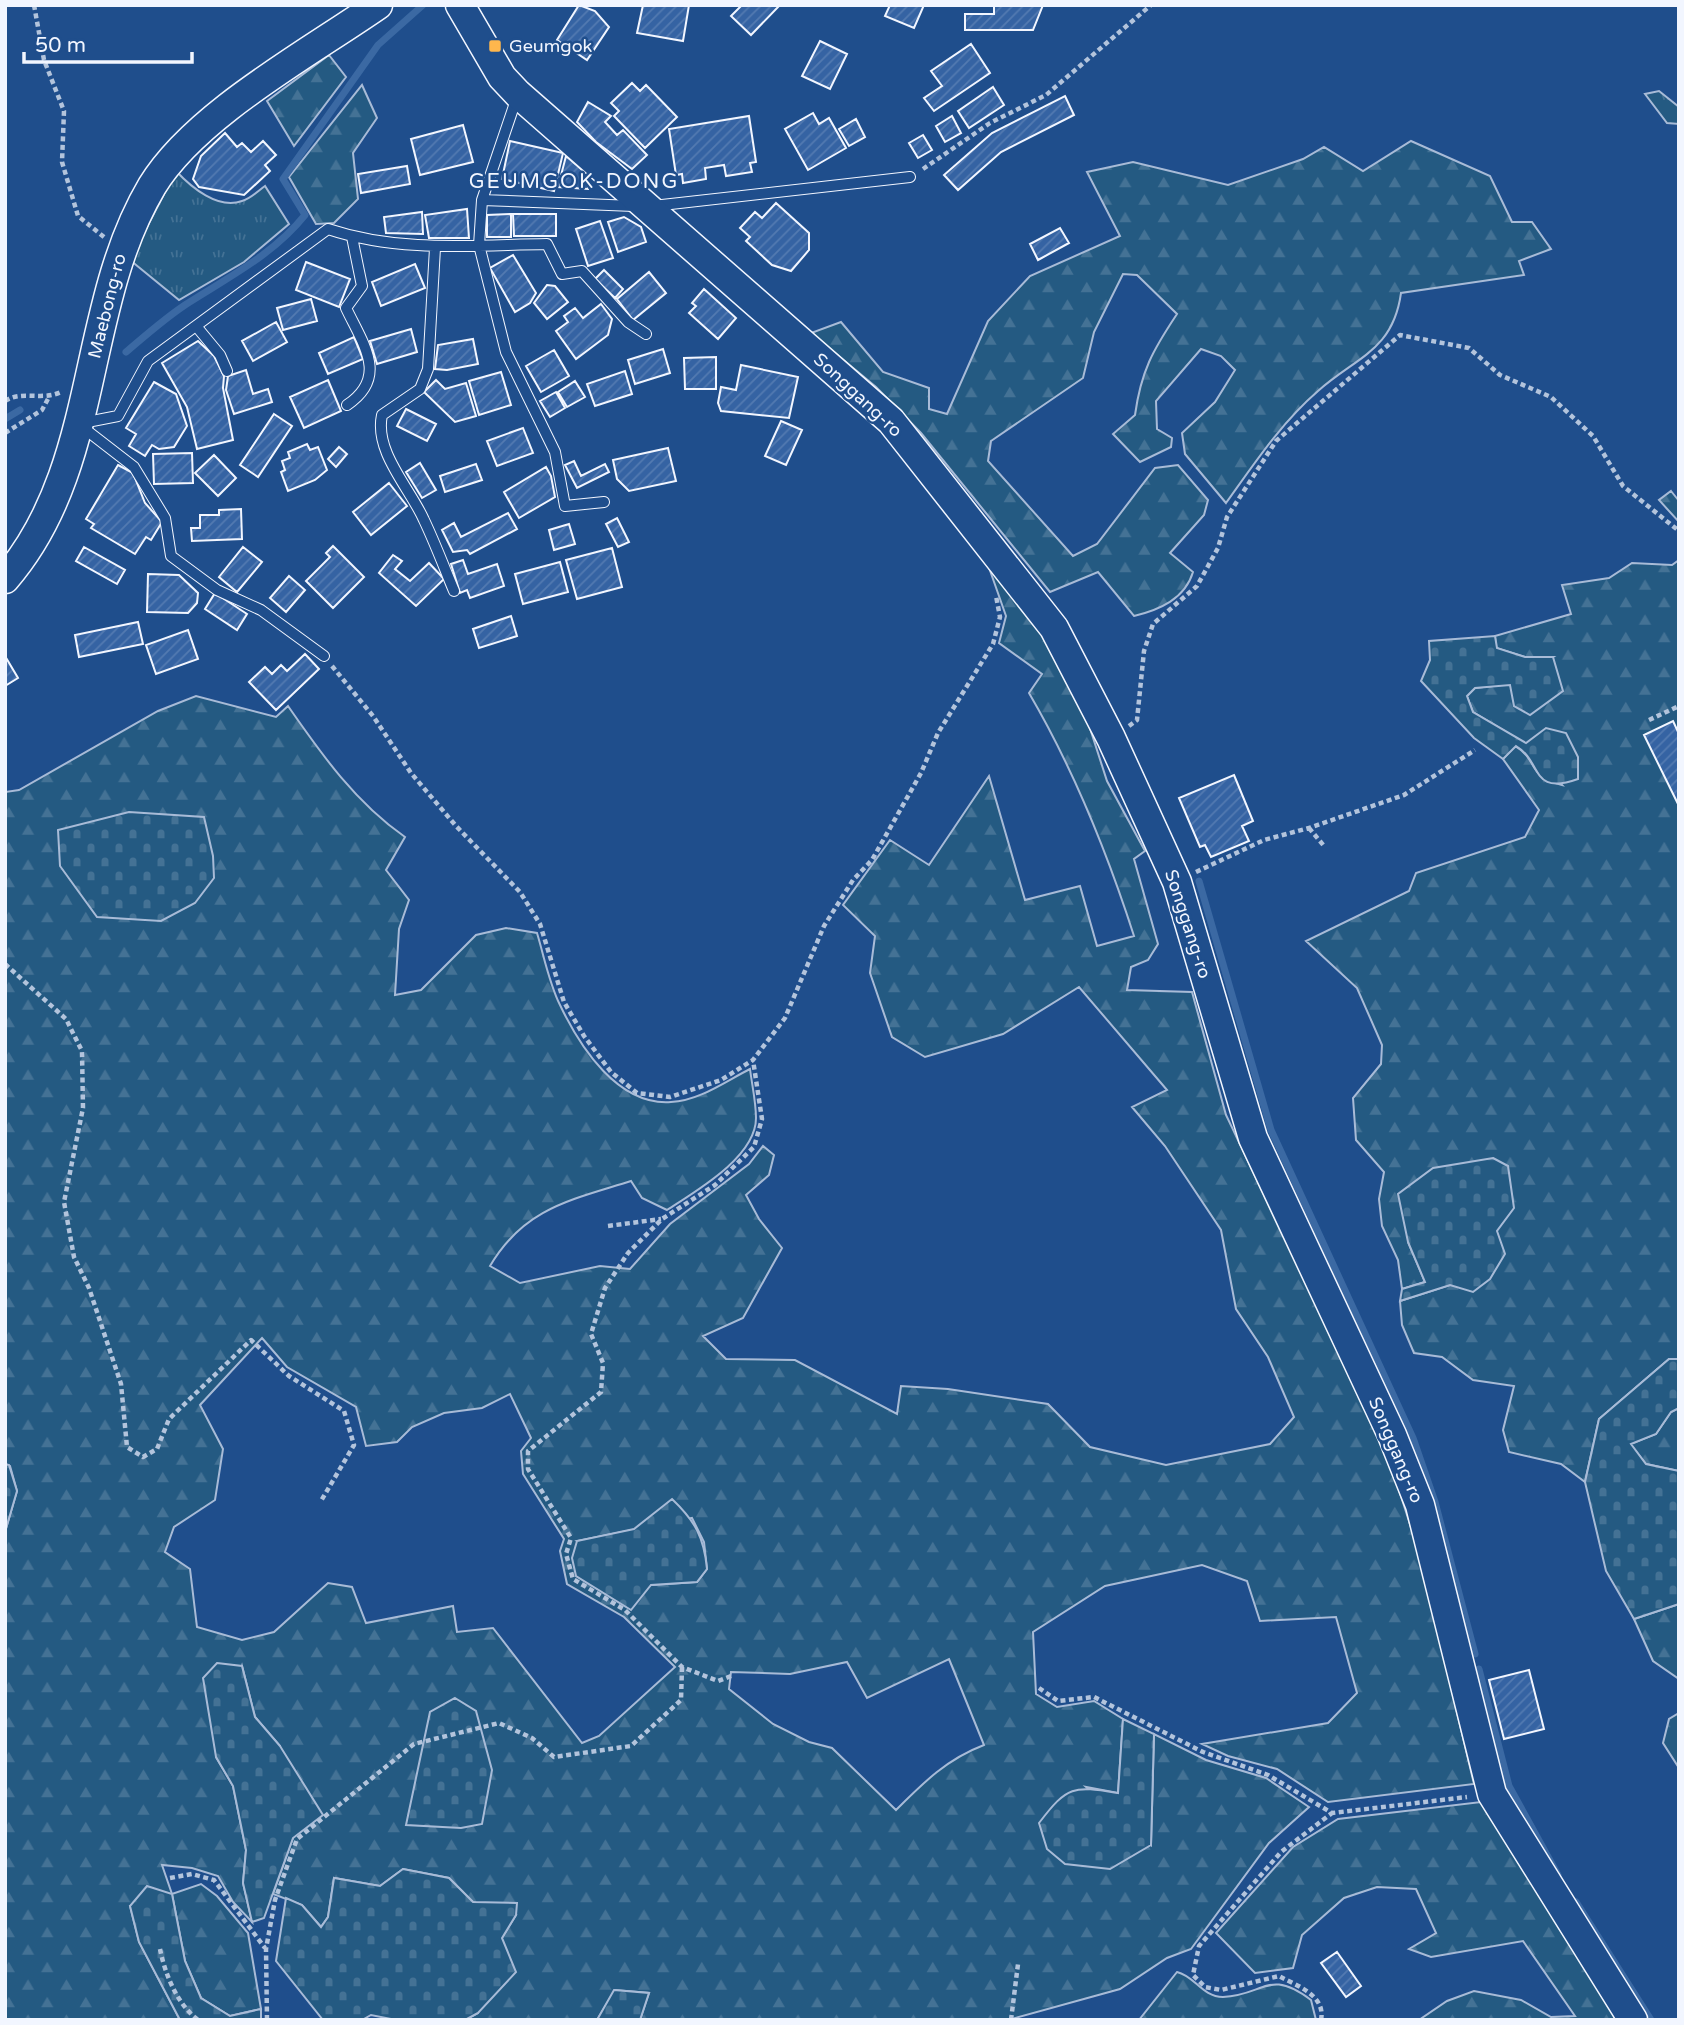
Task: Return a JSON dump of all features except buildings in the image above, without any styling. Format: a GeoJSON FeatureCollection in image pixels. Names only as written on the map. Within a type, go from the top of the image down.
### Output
{"type":"FeatureCollection","features":[{"type":"Feature","properties":{"kind":"main road","name":"Maebong-ro"},"geometry":{"type":"LineString","coordinates":[[5,579],[27,554],[62,487],[120,251],[153,185],[203,125],[378,5]]}},
{"type":"Feature","properties":{"kind":"main road","name":"Songgang-ro"},"geometry":{"type":"LineString","coordinates":[[466,6],[502,77],[518,94],[891,421],[1054,628],[1111,738],[1177,882],[1253,1138],[1392,1435],[1420,1504],[1492,1794],[1633,2020]]}},
{"type":"Feature","properties":{"kind":"lane"},"geometry":{"type":"LineString","coordinates":[[518,94],[482,200],[479,245],[506,352],[555,452],[565,506],[604,502]]}},
{"type":"Feature","properties":{"kind":"lane"},"geometry":{"type":"LineString","coordinates":[[482,200],[645,206],[910,177]]}},
{"type":"Feature","properties":{"kind":"lane"},"geometry":{"type":"LineString","coordinates":[[78,424],[118,416],[148,361],[328,229],[352,237],[435,248],[547,244],[562,274],[582,271],[628,322],[646,334]]}},
{"type":"Feature","properties":{"kind":"lane"},"geometry":{"type":"LineString","coordinates":[[347,405],[362,395],[371,375],[369,359],[346,307],[362,286],[352,237]]}},
{"type":"Feature","properties":{"kind":"lane"},"geometry":{"type":"LineString","coordinates":[[435,248],[428,369],[420,389],[382,415],[380,425],[387,452],[424,518],[454,591]]}},
{"type":"Feature","properties":{"kind":"lane"},"geometry":{"type":"LineString","coordinates":[[196,326],[220,355],[227,371]]}},
{"type":"Feature","properties":{"kind":"lane"},"geometry":{"type":"LineString","coordinates":[[78,424],[134,467],[165,518],[171,556],[217,590],[261,610],[324,656]]}},
{"type":"Feature","properties":{"kind":"path"},"geometry":{"type":"LineString","coordinates":[[34,5],[44,60],[64,111],[62,162],[78,216],[120,251]]}},
{"type":"Feature","properties":{"kind":"path"},"geometry":{"type":"LineString","coordinates":[[910,177],[990,123],[1046,95],[1151,5]]}},
{"type":"Feature","properties":{"kind":"path"},"geometry":{"type":"LineString","coordinates":[[1111,738],[1137,720],[1144,651],[1153,624],[1197,586],[1218,548],[1227,517],[1276,441],[1400,335],[1469,348],[1500,375],[1551,397],[1593,436],[1622,485],[1679,531]]}},
{"type":"Feature","properties":{"kind":"path"},"geometry":{"type":"LineString","coordinates":[[5,401],[14,395],[50,397],[89,379]]}},
{"type":"Feature","properties":{"kind":"path"},"geometry":{"type":"LineString","coordinates":[[5,433],[42,410],[50,397]]}},
{"type":"Feature","properties":{"kind":"path"},"geometry":{"type":"LineString","coordinates":[[324,656],[373,716],[411,773],[456,826],[520,892],[540,924],[564,1002],[584,1036],[611,1072],[637,1093],[670,1097],[721,1080],[753,1060],[785,1018],[824,926],[853,880],[872,860],[921,774],[938,733],[993,644],[1000,617],[990,584]]}},
{"type":"Feature","properties":{"kind":"path"},"geometry":{"type":"LineString","coordinates":[[1649,720],[1679,706]]}},
{"type":"Feature","properties":{"kind":"path"},"geometry":{"type":"LineString","coordinates":[[1177,882],[1264,840],[1310,828],[1404,795],[1475,750]]}},
{"type":"Feature","properties":{"kind":"path"},"geometry":{"type":"LineString","coordinates":[[1310,828],[1324,846]]}},
{"type":"Feature","properties":{"kind":"path"},"geometry":{"type":"LineString","coordinates":[[5,964],[66,1019],[82,1051],[83,1108],[64,1202],[74,1257],[89,1288],[121,1384],[127,1447],[143,1457],[157,1449],[169,1419],[250,1340],[270,1354],[289,1376],[344,1411],[354,1445],[321,1501]]}},
{"type":"Feature","properties":{"kind":"path"},"geometry":{"type":"LineString","coordinates":[[731,1676],[718,1681],[682,1667],[625,1610],[573,1579],[566,1554],[571,1538],[528,1469],[528,1451],[601,1392],[603,1363],[591,1334],[605,1288],[628,1253],[662,1219],[715,1185],[754,1147],[762,1119],[753,1060]]}},
{"type":"Feature","properties":{"kind":"path"},"geometry":{"type":"LineString","coordinates":[[608,1226],[662,1219]]}},
{"type":"Feature","properties":{"kind":"path"},"geometry":{"type":"LineString","coordinates":[[267,2020],[266,1949],[275,1900],[298,1839],[414,1744],[499,1723],[532,1738],[554,1757],[631,1746],[681,1700],[682,1667]]}},
{"type":"Feature","properties":{"kind":"path"},"geometry":{"type":"LineString","coordinates":[[1039,1688],[1058,1701],[1094,1698],[1203,1752],[1268,1775],[1332,1814]]}},
{"type":"Feature","properties":{"kind":"path"},"geometry":{"type":"LineString","coordinates":[[1321,2020],[1322,2013],[1315,1996],[1279,1976],[1221,1990],[1205,1987],[1193,1975],[1199,1946],[1280,1852],[1332,1814],[1492,1794]]}},
{"type":"Feature","properties":{"kind":"path"},"geometry":{"type":"LineString","coordinates":[[170,1878],[192,1874],[214,1880],[266,1949]]}},
{"type":"Feature","properties":{"kind":"path"},"geometry":{"type":"LineString","coordinates":[[160,1949],[164,1968],[187,2011],[198,2020]]}},
{"type":"Feature","properties":{"kind":"path"},"geometry":{"type":"LineString","coordinates":[[1012,2020],[1018,1964]]}},
{"type":"Feature","properties":{"kind":"green space"},"geometry":{"type":"Polygon","coordinates":[[[329,55],[346,77],[294,146],[267,101],[329,55]]]}},
{"type":"Feature","properties":{"kind":"green space"},"geometry":{"type":"Polygon","coordinates":[[[362,85],[377,118],[353,153],[358,199],[334,223],[316,224],[289,177],[362,85]]]}},
{"type":"Feature","properties":{"kind":"green space"},"geometry":{"type":"Polygon","coordinates":[[[1659,91],[1679,107],[1679,124],[1667,123],[1645,94],[1659,91]]]}},
{"type":"Feature","properties":{"kind":"green space"},"geometry":{"type":"Polygon","coordinates":[[[1411,141],[1490,176],[1512,222],[1532,222],[1551,249],[1519,261],[1524,275],[1401,293],[1397,312],[1381,341],[1305,403],[1269,444],[1226,503],[1185,454],[1182,433],[1215,402],[1235,370],[1221,356],[1201,349],[1156,401],[1157,429],[1172,438],[1171,447],[1140,462],[1113,434],[1135,415],[1149,362],[1177,314],[1137,275],[1123,274],[1094,332],[1083,378],[991,441],[988,461],[1073,556],[1097,544],[1155,468],[1178,465],[1208,500],[1204,515],[1170,553],[1193,572],[1184,589],[1162,607],[1134,616],[1098,572],[1050,592],[921,433],[876,387],[811,333],[841,322],[883,372],[929,388],[929,409],[947,414],[988,321],[1030,276],[1120,236],[1087,172],[1133,162],[1228,185],[1303,159],[1324,147],[1363,171],[1411,141]]]}},
{"type":"Feature","properties":{"kind":"green space"},"geometry":{"type":"Polygon","coordinates":[[[176,171],[197,190],[224,202],[245,200],[265,186],[289,224],[244,262],[179,300],[130,260],[176,171]]]}},
{"type":"Feature","properties":{"kind":"green space"},"geometry":{"type":"Polygon","coordinates":[[[1671,491],[1679,501],[1679,522],[1659,500],[1671,491]]]}},
{"type":"Feature","properties":{"kind":"green space"},"geometry":{"type":"Polygon","coordinates":[[[980,542],[1041,626],[1086,716],[1107,781],[1145,851],[1134,859],[1158,944],[1148,960],[1131,967],[1127,990],[1192,992],[1226,1115],[1386,1450],[1419,1552],[1474,1784],[1328,1802],[1277,1769],[1228,1756],[1202,1744],[1328,1723],[1357,1693],[1336,1617],[1260,1621],[1247,1581],[1202,1565],[1105,1586],[1033,1632],[1036,1694],[1057,1707],[1094,1701],[1123,1719],[1118,1793],[1086,1787],[1151,1845],[1154,1734],[1206,1760],[1266,1778],[1309,1807],[1269,1843],[1191,1949],[1167,1958],[1120,1989],[1008,2020],[640,2020],[649,1993],[615,1990],[597,2020],[465,2020],[478,2013],[502,1938],[516,1915],[473,1902],[449,1878],[403,1869],[380,1886],[334,1878],[328,1917],[321,1927],[302,1905],[273,1894],[293,1838],[280,1746],[255,1717],[242,1666],[216,1757],[233,1786],[246,1850],[243,1883],[252,1922],[233,1902],[218,1876],[192,1868],[162,1865],[172,1894],[130,1906],[139,1942],[180,2020],[5,2020],[5,1532],[17,1491],[10,1466],[5,1464],[5,792],[19,790],[158,711],[196,696],[276,717],[288,706],[355,794],[405,837],[386,870],[409,900],[399,929],[395,995],[421,990],[476,935],[506,928],[537,933],[553,988],[568,1021],[590,1055],[618,1084],[652,1101],[681,1101],[702,1094],[750,1069],[756,1112],[753,1132],[735,1159],[708,1183],[667,1210],[642,1198],[631,1181],[569,1201],[534,1219],[518,1231],[503,1246],[490,1266],[520,1283],[600,1266],[630,1269],[670,1224],[749,1164],[763,1146],[774,1155],[769,1175],[746,1195],[759,1219],[782,1248],[743,1318],[703,1336],[726,1359],[795,1360],[897,1414],[901,1386],[948,1389],[1048,1404],[1090,1447],[1166,1465],[1270,1444],[1294,1417],[1268,1357],[1236,1309],[1221,1230],[1165,1146],[1132,1107],[1167,1090],[1079,987],[1003,1034],[925,1057],[892,1037],[870,973],[875,936],[843,905],[890,840],[929,865],[989,776],[1025,900],[1080,886],[1097,946],[1134,936],[1113,873],[1088,812],[1061,752],[1029,693],[1042,674],[999,643],[1006,616],[980,542]],[[262,1338],[200,1405],[223,1449],[215,1500],[174,1527],[165,1552],[190,1569],[197,1627],[242,1640],[274,1632],[328,1583],[352,1587],[366,1623],[453,1606],[457,1632],[493,1628],[582,1743],[599,1736],[675,1667],[624,1617],[567,1584],[560,1551],[564,1539],[523,1474],[521,1451],[531,1438],[510,1394],[482,1408],[444,1413],[412,1427],[397,1442],[366,1446],[356,1407],[287,1367],[262,1338]],[[692,1518],[577,1541],[651,1585],[697,1582],[707,1569],[704,1542],[692,1518]],[[949,1659],[867,1698],[847,1662],[790,1674],[731,1672],[729,1689],[773,1724],[809,1742],[832,1748],[896,1810],[947,1764],[984,1745],[949,1659]]]}},
{"type":"Feature","properties":{"kind":"green space"},"geometry":{"type":"Polygon","coordinates":[[[1679,560],[1679,1359],[1669,1359],[1599,1419],[1585,1482],[1561,1464],[1509,1452],[1503,1430],[1514,1386],[1473,1380],[1442,1357],[1414,1353],[1402,1325],[1400,1301],[1450,1285],[1408,1242],[1425,1282],[1402,1289],[1398,1260],[1382,1226],[1379,1199],[1384,1172],[1356,1140],[1353,1098],[1381,1064],[1382,1045],[1357,988],[1306,941],[1409,891],[1416,873],[1525,837],[1539,810],[1503,759],[1515,746],[1528,757],[1543,777],[1562,785],[1526,744],[1473,712],[1467,696],[1475,688],[1510,684],[1553,657],[1525,657],[1496,648],[1495,636],[1571,614],[1562,585],[1609,578],[1632,563],[1672,565],[1679,560]]]}},
{"type":"Feature","properties":{"kind":"green space"},"geometry":{"type":"Polygon","coordinates":[[[1495,636],[1497,648],[1525,657],[1553,657],[1563,691],[1530,715],[1514,706],[1510,685],[1475,688],[1467,696],[1473,712],[1526,743],[1546,728],[1566,733],[1578,757],[1578,779],[1563,783],[1544,780],[1516,746],[1503,759],[1474,738],[1421,681],[1430,660],[1429,641],[1495,636]]]}},
{"type":"Feature","properties":{"kind":"green space"},"geometry":{"type":"Polygon","coordinates":[[[129,812],[204,817],[213,856],[214,878],[195,903],[161,921],[97,917],[60,866],[58,830],[129,812]]]}},
{"type":"Feature","properties":{"kind":"green space"},"geometry":{"type":"Polygon","coordinates":[[[1493,1158],[1508,1166],[1514,1208],[1497,1231],[1505,1254],[1490,1279],[1473,1292],[1450,1285],[1400,1301],[1402,1289],[1425,1282],[1408,1242],[1398,1194],[1433,1168],[1493,1158]]]}},
{"type":"Feature","properties":{"kind":"green space"},"geometry":{"type":"Polygon","coordinates":[[[1669,1359],[1679,1359],[1679,1408],[1671,1412],[1656,1434],[1631,1444],[1646,1464],[1679,1471],[1679,1604],[1634,1619],[1606,1571],[1585,1482],[1599,1419],[1669,1359]]]}},
{"type":"Feature","properties":{"kind":"green space"},"geometry":{"type":"Polygon","coordinates":[[[1679,1408],[1679,1471],[1646,1464],[1630,1444],[1656,1434],[1671,1412],[1679,1408]]]}},
{"type":"Feature","properties":{"kind":"green space"},"geometry":{"type":"Polygon","coordinates":[[[5,1464],[9,1465],[17,1491],[5,1532],[5,1464]]]}},
{"type":"Feature","properties":{"kind":"green space"},"geometry":{"type":"Polygon","coordinates":[[[672,1499],[692,1522],[704,1548],[707,1569],[697,1582],[651,1585],[631,1610],[576,1576],[572,1558],[577,1541],[634,1529],[672,1499]]]}},
{"type":"Feature","properties":{"kind":"green space"},"geometry":{"type":"Polygon","coordinates":[[[1679,1604],[1679,1679],[1653,1661],[1634,1619],[1679,1604]]]}},
{"type":"Feature","properties":{"kind":"green space"},"geometry":{"type":"Polygon","coordinates":[[[217,1663],[242,1666],[255,1717],[280,1746],[323,1815],[293,1838],[264,1918],[252,1922],[243,1883],[246,1850],[233,1786],[216,1757],[203,1678],[217,1663]]]}},
{"type":"Feature","properties":{"kind":"green space"},"geometry":{"type":"Polygon","coordinates":[[[455,1698],[476,1711],[492,1770],[482,1824],[461,1828],[406,1825],[430,1712],[455,1698]]]}},
{"type":"Feature","properties":{"kind":"green space"},"geometry":{"type":"Polygon","coordinates":[[[1679,1713],[1679,1768],[1663,1743],[1669,1719],[1679,1713]]]}},
{"type":"Feature","properties":{"kind":"green space"},"geometry":{"type":"Polygon","coordinates":[[[1123,1719],[1154,1734],[1151,1845],[1110,1869],[1065,1864],[1047,1849],[1039,1823],[1057,1801],[1072,1791],[1091,1789],[1118,1793],[1123,1719]]]}},
{"type":"Feature","properties":{"kind":"green space"},"geometry":{"type":"Polygon","coordinates":[[[1481,1802],[1620,2020],[1419,2020],[1447,2001],[1474,1991],[1521,2000],[1551,2017],[1575,2016],[1523,1941],[1431,1957],[1409,1949],[1436,1933],[1416,1889],[1377,1887],[1344,1898],[1302,1935],[1293,1968],[1255,1973],[1216,1933],[1293,1847],[1338,1819],[1481,1802]]]}},
{"type":"Feature","properties":{"kind":"green space"},"geometry":{"type":"Polygon","coordinates":[[[403,1869],[449,1878],[473,1902],[517,1903],[516,1915],[502,1938],[516,1972],[478,2013],[465,2020],[396,2020],[371,2015],[362,2020],[323,2020],[276,1961],[286,1898],[302,1905],[321,1927],[328,1917],[334,1878],[380,1886],[403,1869]]]}},
{"type":"Feature","properties":{"kind":"green space"},"geometry":{"type":"Polygon","coordinates":[[[201,1884],[217,1896],[248,1933],[261,2009],[230,2016],[201,1998],[185,1961],[172,1894],[201,1884]]]}},
{"type":"Feature","properties":{"kind":"green space"},"geometry":{"type":"Polygon","coordinates":[[[147,1886],[172,1894],[185,1961],[201,1998],[230,2016],[261,2009],[261,2020],[180,2020],[139,1942],[130,1906],[147,1886]]]}},
{"type":"Feature","properties":{"kind":"green space"},"geometry":{"type":"Polygon","coordinates":[[[1177,1972],[1209,1994],[1223,1997],[1275,1984],[1285,1986],[1311,2000],[1316,2020],[1139,2020],[1177,1972]]]}},
{"type":"Feature","properties":{"kind":"green space"},"geometry":{"type":"Polygon","coordinates":[[[614,1990],[649,1993],[640,2020],[597,2020],[614,1990]]]}},
{"type":"Feature","properties":{"kind":"waterway"},"geometry":{"type":"LineString","coordinates":[[126,352],[177,310],[264,254],[305,215],[283,179],[378,45],[423,5]]}},
{"type":"Feature","properties":{"kind":"waterway"},"geometry":{"type":"LineString","coordinates":[[5,419],[20,410]]}},
{"type":"Feature","properties":{"kind":"waterway"},"geometry":{"type":"LineString","coordinates":[[1199,881],[1271,1130],[1413,1438],[1435,1502],[1475,1654]]}},
{"type":"Feature","properties":{"kind":"waterway"},"geometry":{"type":"LineString","coordinates":[[1479,1669],[1509,1786],[1558,1875]]}},
{"type":"Feature","properties":{"kind":"waterway"},"geometry":{"type":"LineString","coordinates":[[1576,1902],[1651,2020]]}},
{"type":"Feature","properties":{"kind":"place","name":"Geumgok"},"geometry":{"type":"Point","coordinates":[495,46]}},
{"type":"Feature","properties":{"kind":"district","name":"GEUMGOK-DONG"},"geometry":{"type":"Point","coordinates":[574,181]}}]}
